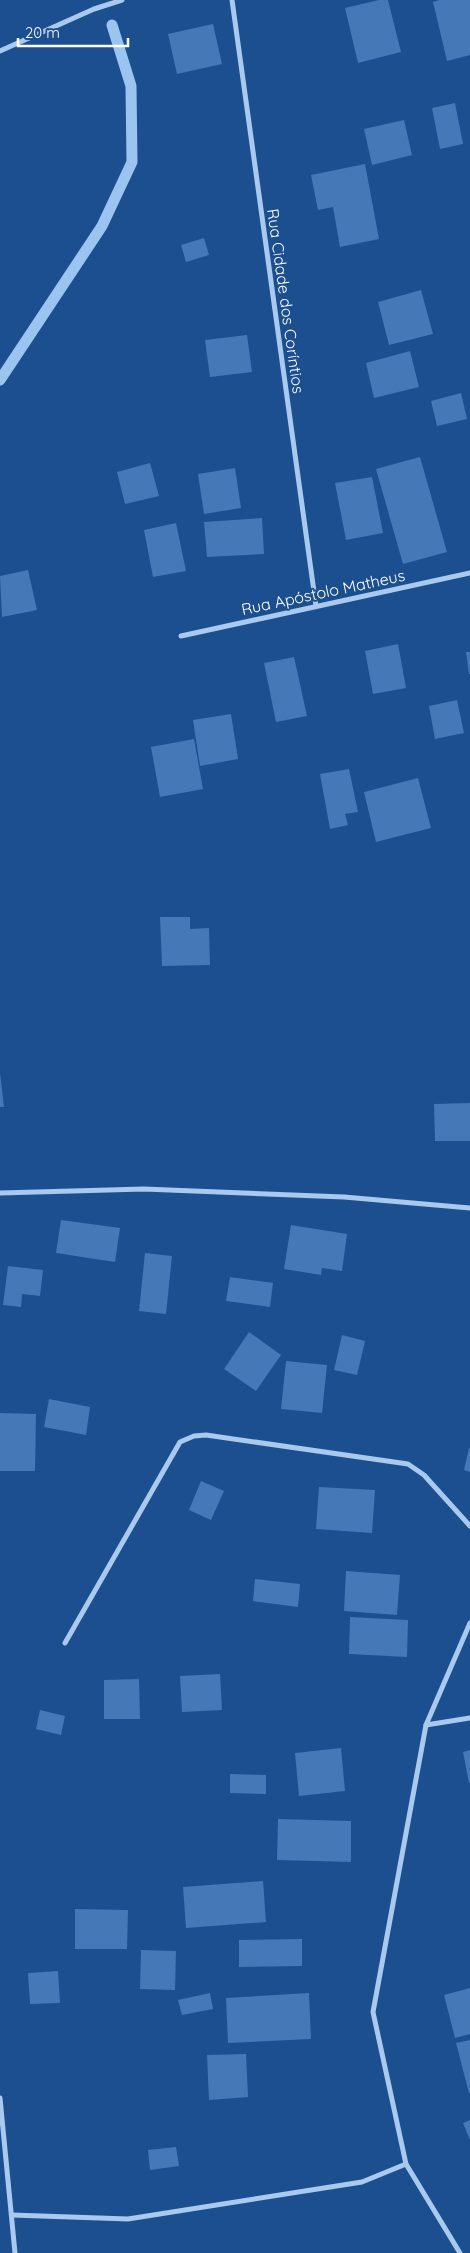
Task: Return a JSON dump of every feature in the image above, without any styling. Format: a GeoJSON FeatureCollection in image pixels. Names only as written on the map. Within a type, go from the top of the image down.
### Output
{"type":"FeatureCollection","features":[{"type":"Feature","properties":{"kind":"street"},"geometry":{"type":"LineString","coordinates":[[0,51],[94,9],[122,0]]}},
{"type":"Feature","properties":{"kind":"street","name":"Rua Cidade dos Coríntios"},"geometry":{"type":"LineString","coordinates":[[232,0],[316,606]]}},
{"type":"Feature","properties":{"kind":"street","name":"Rua Apóstolo Matheus"},"geometry":{"type":"LineString","coordinates":[[181,636],[470,574]]}},
{"type":"Feature","properties":{"kind":"street"},"geometry":{"type":"LineString","coordinates":[[0,1194],[144,1189],[344,1197],[470,1208]]}},
{"type":"Feature","properties":{"kind":"street"},"geometry":{"type":"LineString","coordinates":[[65,1643],[180,1442],[194,1436],[206,1435],[408,1464],[424,1475],[470,1526]]}},
{"type":"Feature","properties":{"kind":"street"},"geometry":{"type":"LineString","coordinates":[[460,2253],[406,2164],[373,2012],[426,1725],[470,1623]]}},
{"type":"Feature","properties":{"kind":"street"},"geometry":{"type":"LineString","coordinates":[[426,1725],[470,1718]]}},
{"type":"Feature","properties":{"kind":"street"},"geometry":{"type":"LineString","coordinates":[[0,2098],[15,2253]]}},
{"type":"Feature","properties":{"kind":"street"},"geometry":{"type":"LineString","coordinates":[[12,2215],[128,2219],[362,2182],[406,2164]]}},
{"type":"Feature","properties":{"kind":"building"},"geometry":{"type":"Polygon","coordinates":[[[379,0],[388,0],[401,52],[358,63],[345,8],[379,0]]]}},
{"type":"Feature","properties":{"kind":"building"},"geometry":{"type":"Polygon","coordinates":[[[439,0],[470,0],[470,55],[447,61],[433,2],[439,0]]]}},
{"type":"Feature","properties":{"kind":"building"},"geometry":{"type":"Polygon","coordinates":[[[213,24],[222,64],[177,74],[168,34],[213,24]]]}},
{"type":"Feature","properties":{"kind":"building"},"geometry":{"type":"Polygon","coordinates":[[[455,103],[463,144],[440,149],[432,108],[455,103]]]}},
{"type":"Feature","properties":{"kind":"building"},"geometry":{"type":"Polygon","coordinates":[[[404,120],[412,155],[372,165],[364,129],[404,120]]]}},
{"type":"Feature","properties":{"kind":"building"},"geometry":{"type":"Polygon","coordinates":[[[365,164],[379,239],[340,247],[333,207],[318,210],[311,175],[365,164]]]}},
{"type":"Feature","properties":{"kind":"building"},"geometry":{"type":"Polygon","coordinates":[[[204,238],[209,255],[186,262],[181,245],[204,238]]]}},
{"type":"Feature","properties":{"kind":"building"},"geometry":{"type":"Polygon","coordinates":[[[421,290],[433,334],[389,345],[378,302],[421,290]]]}},
{"type":"Feature","properties":{"kind":"building"},"geometry":{"type":"Polygon","coordinates":[[[247,335],[252,372],[210,377],[205,340],[247,335]]]}},
{"type":"Feature","properties":{"kind":"building"},"geometry":{"type":"Polygon","coordinates":[[[410,351],[419,387],[374,398],[366,363],[410,351]]]}},
{"type":"Feature","properties":{"kind":"building"},"geometry":{"type":"Polygon","coordinates":[[[461,393],[467,419],[437,426],[431,401],[461,393]]]}},
{"type":"Feature","properties":{"kind":"building"},"geometry":{"type":"Polygon","coordinates":[[[420,457],[447,552],[403,564],[376,469],[420,457]]]}},
{"type":"Feature","properties":{"kind":"building"},"geometry":{"type":"Polygon","coordinates":[[[150,463],[159,496],[125,504],[117,472],[150,463]]]}},
{"type":"Feature","properties":{"kind":"building"},"geometry":{"type":"Polygon","coordinates":[[[235,468],[241,508],[204,514],[198,474],[235,468]]]}},
{"type":"Feature","properties":{"kind":"building"},"geometry":{"type":"Polygon","coordinates":[[[372,477],[383,533],[346,540],[335,483],[372,477]]]}},
{"type":"Feature","properties":{"kind":"building"},"geometry":{"type":"Polygon","coordinates":[[[262,518],[264,554],[207,557],[204,522],[262,518]]]}},
{"type":"Feature","properties":{"kind":"building"},"geometry":{"type":"Polygon","coordinates":[[[176,523],[186,571],[153,577],[144,530],[176,523]]]}},
{"type":"Feature","properties":{"kind":"building"},"geometry":{"type":"Polygon","coordinates":[[[28,570],[37,610],[2,617],[0,576],[28,570]]]}},
{"type":"Feature","properties":{"kind":"building"},"geometry":{"type":"Polygon","coordinates":[[[398,644],[406,688],[373,694],[365,651],[398,644]]]}},
{"type":"Feature","properties":{"kind":"building"},"geometry":{"type":"Polygon","coordinates":[[[466,652],[470,652],[470,674],[469,674],[466,652]]]}},
{"type":"Feature","properties":{"kind":"building"},"geometry":{"type":"Polygon","coordinates":[[[294,657],[307,716],[276,722],[264,663],[294,657]]]}},
{"type":"Feature","properties":{"kind":"building"},"geometry":{"type":"Polygon","coordinates":[[[457,700],[464,733],[435,739],[429,706],[457,700]]]}},
{"type":"Feature","properties":{"kind":"building"},"geometry":{"type":"Polygon","coordinates":[[[231,714],[238,759],[200,766],[193,720],[231,714]]]}},
{"type":"Feature","properties":{"kind":"building"},"geometry":{"type":"Polygon","coordinates":[[[194,739],[203,789],[160,797],[151,747],[194,739]]]}},
{"type":"Feature","properties":{"kind":"building"},"geometry":{"type":"Polygon","coordinates":[[[349,769],[358,812],[345,814],[348,825],[330,829],[320,774],[349,769]]]}},
{"type":"Feature","properties":{"kind":"building"},"geometry":{"type":"Polygon","coordinates":[[[418,778],[431,828],[376,842],[364,792],[418,778]]]}},
{"type":"Feature","properties":{"kind":"building"},"geometry":{"type":"Polygon","coordinates":[[[160,917],[190,917],[190,929],[209,928],[210,965],[162,966],[160,917]]]}},
{"type":"Feature","properties":{"kind":"building"},"geometry":{"type":"Polygon","coordinates":[[[0,1073],[4,1107],[0,1107],[0,1073]]]}},
{"type":"Feature","properties":{"kind":"building"},"geometry":{"type":"Polygon","coordinates":[[[470,1103],[470,1141],[435,1141],[434,1104],[470,1103]]]}},
{"type":"Feature","properties":{"kind":"building"},"geometry":{"type":"Polygon","coordinates":[[[61,1220],[120,1228],[115,1262],[56,1253],[61,1220]]]}},
{"type":"Feature","properties":{"kind":"building"},"geometry":{"type":"Polygon","coordinates":[[[291,1225],[347,1234],[342,1271],[322,1268],[321,1275],[284,1269],[291,1225]]]}},
{"type":"Feature","properties":{"kind":"building"},"geometry":{"type":"Polygon","coordinates":[[[145,1253],[172,1256],[166,1314],[139,1311],[145,1253]]]}},
{"type":"Feature","properties":{"kind":"building"},"geometry":{"type":"Polygon","coordinates":[[[8,1266],[43,1270],[40,1296],[22,1294],[21,1307],[3,1305],[8,1266]]]}},
{"type":"Feature","properties":{"kind":"building"},"geometry":{"type":"Polygon","coordinates":[[[230,1277],[273,1283],[270,1307],[226,1301],[230,1277]]]}},
{"type":"Feature","properties":{"kind":"building"},"geometry":{"type":"Polygon","coordinates":[[[249,1332],[281,1355],[256,1391],[224,1369],[249,1332]]]}},
{"type":"Feature","properties":{"kind":"building"},"geometry":{"type":"Polygon","coordinates":[[[342,1335],[365,1341],[357,1375],[334,1370],[342,1335]]]}},
{"type":"Feature","properties":{"kind":"building"},"geometry":{"type":"Polygon","coordinates":[[[286,1361],[327,1365],[322,1413],[281,1409],[286,1361]]]}},
{"type":"Feature","properties":{"kind":"building"},"geometry":{"type":"Polygon","coordinates":[[[49,1399],[90,1407],[86,1435],[44,1427],[49,1399]]]}},
{"type":"Feature","properties":{"kind":"building"},"geometry":{"type":"Polygon","coordinates":[[[0,1413],[36,1414],[35,1471],[0,1471],[0,1413]]]}},
{"type":"Feature","properties":{"kind":"building"},"geometry":{"type":"Polygon","coordinates":[[[470,1449],[470,1472],[464,1470],[470,1449]]]}},
{"type":"Feature","properties":{"kind":"building"},"geometry":{"type":"Polygon","coordinates":[[[201,1481],[224,1491],[211,1520],[189,1510],[201,1481]]]}},
{"type":"Feature","properties":{"kind":"building"},"geometry":{"type":"Polygon","coordinates":[[[319,1487],[375,1490],[372,1533],[316,1529],[319,1487]]]}},
{"type":"Feature","properties":{"kind":"building"},"geometry":{"type":"Polygon","coordinates":[[[346,1571],[400,1575],[397,1615],[344,1611],[346,1571]]]}},
{"type":"Feature","properties":{"kind":"building"},"geometry":{"type":"Polygon","coordinates":[[[255,1579],[300,1584],[298,1607],[253,1601],[255,1579]]]}},
{"type":"Feature","properties":{"kind":"building"},"geometry":{"type":"Polygon","coordinates":[[[350,1617],[408,1620],[407,1657],[349,1654],[350,1617]]]}},
{"type":"Feature","properties":{"kind":"building"},"geometry":{"type":"Polygon","coordinates":[[[220,1674],[222,1710],[182,1712],[180,1676],[220,1674]]]}},
{"type":"Feature","properties":{"kind":"building"},"geometry":{"type":"Polygon","coordinates":[[[139,1679],[140,1719],[104,1719],[104,1680],[139,1679]]]}},
{"type":"Feature","properties":{"kind":"building"},"geometry":{"type":"Polygon","coordinates":[[[40,1710],[65,1716],[61,1735],[36,1729],[40,1710]]]}},
{"type":"Feature","properties":{"kind":"building"},"geometry":{"type":"Polygon","coordinates":[[[341,1748],[345,1791],[299,1796],[295,1753],[341,1748]]]}},
{"type":"Feature","properties":{"kind":"building"},"geometry":{"type":"Polygon","coordinates":[[[470,1750],[470,1783],[469,1783],[463,1752],[470,1750]]]}},
{"type":"Feature","properties":{"kind":"building"},"geometry":{"type":"Polygon","coordinates":[[[230,1774],[266,1775],[266,1794],[230,1793],[230,1774]]]}},
{"type":"Feature","properties":{"kind":"building"},"geometry":{"type":"Polygon","coordinates":[[[278,1819],[351,1821],[351,1862],[277,1860],[278,1819]]]}},
{"type":"Feature","properties":{"kind":"building"},"geometry":{"type":"Polygon","coordinates":[[[263,1881],[266,1922],[186,1928],[183,1887],[263,1881]]]}},
{"type":"Feature","properties":{"kind":"building"},"geometry":{"type":"Polygon","coordinates":[[[75,1909],[128,1910],[127,1949],[75,1949],[75,1909]]]}},
{"type":"Feature","properties":{"kind":"building"},"geometry":{"type":"Polygon","coordinates":[[[302,1939],[302,1966],[239,1967],[239,1940],[302,1939]]]}},
{"type":"Feature","properties":{"kind":"building"},"geometry":{"type":"Polygon","coordinates":[[[141,1950],[176,1951],[175,1990],[140,1989],[141,1950]]]}},
{"type":"Feature","properties":{"kind":"building"},"geometry":{"type":"Polygon","coordinates":[[[58,1971],[60,2003],[30,2004],[28,1973],[58,1971]]]}},
{"type":"Feature","properties":{"kind":"building"},"geometry":{"type":"Polygon","coordinates":[[[470,1988],[470,2034],[455,2038],[444,1995],[470,1988]]]}},
{"type":"Feature","properties":{"kind":"building"},"geometry":{"type":"Polygon","coordinates":[[[210,1993],[213,2009],[182,2015],[178,2000],[210,1993]]]}},
{"type":"Feature","properties":{"kind":"building"},"geometry":{"type":"Polygon","coordinates":[[[309,1993],[311,2039],[228,2043],[226,1998],[309,1993]]]}},
{"type":"Feature","properties":{"kind":"building"},"geometry":{"type":"Polygon","coordinates":[[[470,2040],[470,2093],[469,2093],[456,2043],[470,2040]]]}},
{"type":"Feature","properties":{"kind":"building"},"geometry":{"type":"Polygon","coordinates":[[[246,2054],[248,2097],[209,2100],[207,2055],[246,2054]]]}},
{"type":"Feature","properties":{"kind":"building"},"geometry":{"type":"Polygon","coordinates":[[[470,2120],[470,2140],[463,2123],[470,2120]]]}},
{"type":"Feature","properties":{"kind":"building"},"geometry":{"type":"Polygon","coordinates":[[[176,2147],[179,2166],[150,2170],[148,2150],[176,2147]]]}},
{"type":"Feature","properties":{"kind":"waterway"},"geometry":{"type":"LineString","coordinates":[[0,380],[102,226],[132,162],[131,86],[112,25]]}}]}
